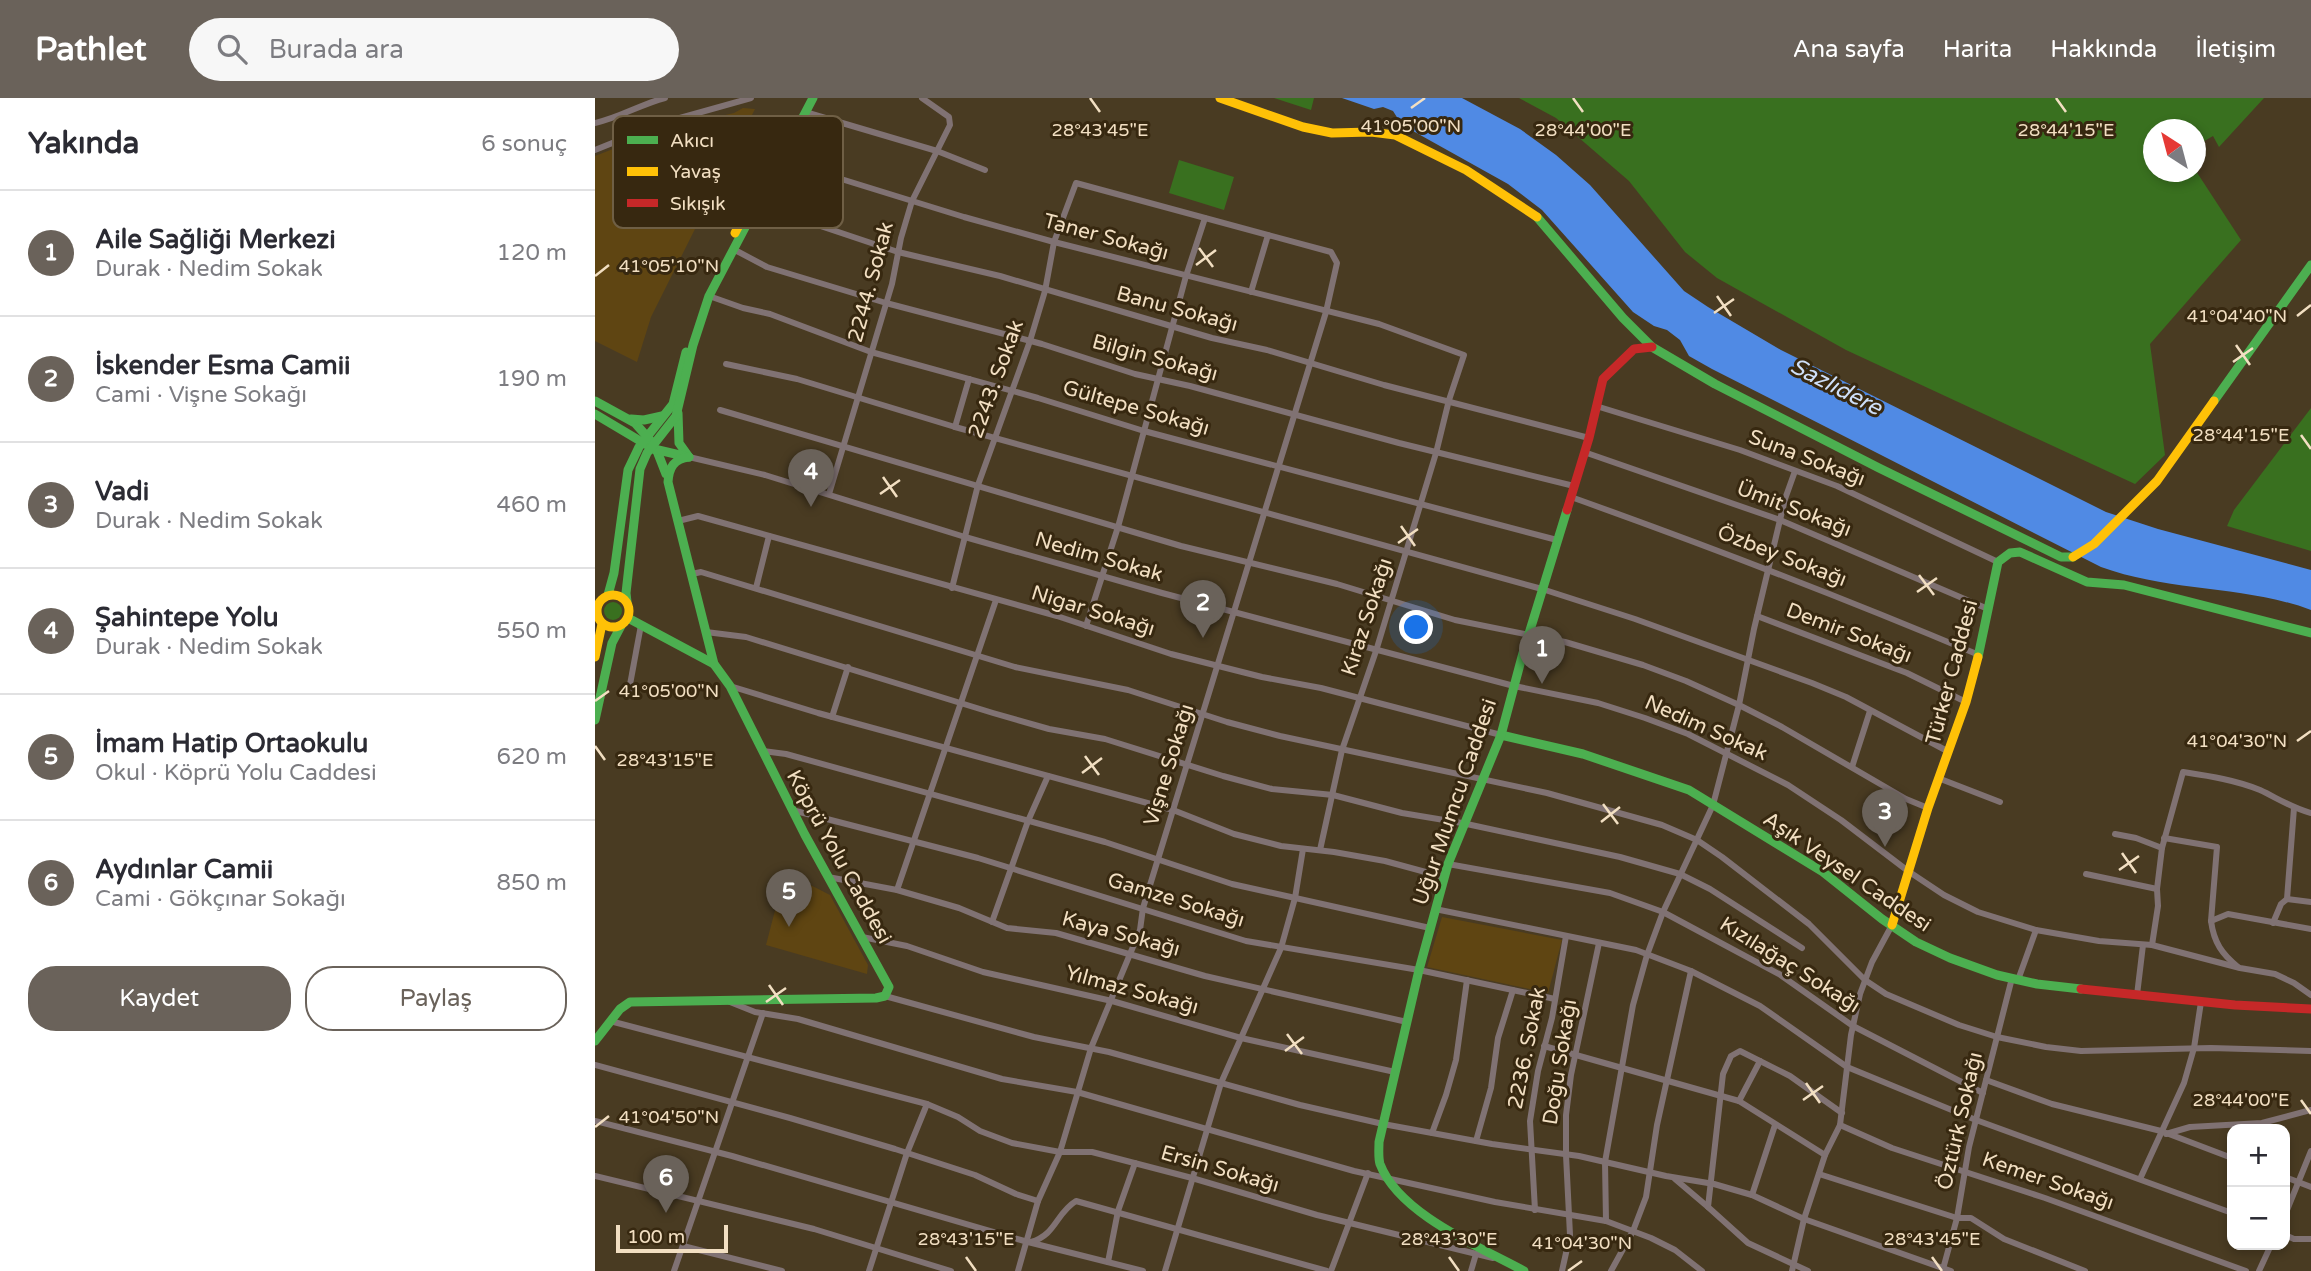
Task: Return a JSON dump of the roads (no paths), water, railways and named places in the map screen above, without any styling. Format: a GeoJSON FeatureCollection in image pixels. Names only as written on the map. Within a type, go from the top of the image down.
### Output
{"type":"FeatureCollection","features":[{"type":"Feature","properties":{"kind":"street"},"geometry":{"type":"LineString","coordinates":[[616,116],[645,103],[665,98]]}},
{"type":"Feature","properties":{"kind":"street"},"geometry":{"type":"LineString","coordinates":[[687,116],[751,98]]}},
{"type":"Feature","properties":{"kind":"street"},"geometry":{"type":"LineString","coordinates":[[803,116],[810,98]]}},
{"type":"Feature","properties":{"kind":"street"},"geometry":{"type":"LineString","coordinates":[[800,116],[810,98]]}},
{"type":"Feature","properties":{"kind":"street","name":"2244. Sokak"},"geometry":{"type":"LineString","coordinates":[[829,494],[886,303],[912,201],[950,125],[950,117],[922,98]]}},
{"type":"Feature","properties":{"kind":"street"},"geometry":{"type":"LineString","coordinates":[[1220,98],[1303,127],[1332,133],[1371,132],[1395,135],[1466,170],[1535,214],[1623,318],[1652,347],[1715,384],[2050,553],[2070,558],[2079,555],[2097,541],[2157,481],[2311,265]]}},
{"type":"Feature","properties":{"kind":"street"},"geometry":{"type":"LineString","coordinates":[[805,112],[819,116]]}},
{"type":"Feature","properties":{"kind":"street"},"geometry":{"type":"LineString","coordinates":[[595,122],[613,117]]}},
{"type":"Feature","properties":{"kind":"street"},"geometry":{"type":"LineString","coordinates":[[843,123],[937,151],[985,170]]}},
{"type":"Feature","properties":{"kind":"street"},"geometry":{"type":"LineString","coordinates":[[595,150],[613,143]]}},
{"type":"Feature","properties":{"kind":"street","name":"Taner Sokağı"},"geometry":{"type":"LineString","coordinates":[[843,180],[1054,243],[1379,324],[1464,355]]}},
{"type":"Feature","properties":{"kind":"street","name":"2243. Sokak"},"geometry":{"type":"LineString","coordinates":[[952,588],[978,485],[1030,341],[1045,291],[1054,243],[1076,183],[1205,218]]}},
{"type":"Feature","properties":{"kind":"street"},"geometry":{"type":"LineString","coordinates":[[1086,626],[1118,527],[1186,276],[1205,218],[1268,235],[1251,292]]}},
{"type":"Feature","properties":{"kind":"street"},"geometry":{"type":"LineString","coordinates":[[628,470],[645,439],[673,404],[704,294],[740,228]]}},
{"type":"Feature","properties":{"kind":"street"},"geometry":{"type":"LineString","coordinates":[[595,720],[612,643],[628,618],[626,593],[643,459],[676,416],[693,345],[709,296],[745,228]]}},
{"type":"Feature","properties":{"kind":"street","name":"Banu Sokağı"},"geometry":{"type":"LineString","coordinates":[[827,228],[898,252],[1000,276],[1045,291],[1384,385],[1589,438]]}},
{"type":"Feature","properties":{"kind":"street","name":"Vişne Sokağı"},"geometry":{"type":"LineString","coordinates":[[1018,1271],[1038,1201],[1060,1152],[1091,1048],[1140,930],[1143,908],[1326,312],[1337,263],[1331,252],[1268,235]]}},
{"type":"Feature","properties":{"kind":"street","name":"Bilgin Sokağı"},"geometry":{"type":"LineString","coordinates":[[733,249],[767,267],[886,303],[1030,341],[1135,374],[1436,453],[1574,486]]}},
{"type":"Feature","properties":{"kind":"street","name":"Gültepe Sokağı"},"geometry":{"type":"LineString","coordinates":[[709,296],[769,314],[871,352],[1011,390],[1144,431],[1557,540]]}},
{"type":"Feature","properties":{"kind":"street","name":"Uğur Mumcu Caddesi"},"geometry":{"type":"LineString","coordinates":[[1524,1271],[1425,1214],[1403,1198],[1379,1161],[1378,1142],[1448,863],[1462,823],[1501,735],[1542,589],[1589,438],[1603,379],[1634,349],[1652,347]]}},
{"type":"Feature","properties":{"kind":"street","name":"Kiraz Sokağı"},"geometry":{"type":"LineString","coordinates":[[1320,850],[1342,750],[1376,651],[1436,453],[1448,400],[1464,355]]}},
{"type":"Feature","properties":{"kind":"street"},"geometry":{"type":"LineString","coordinates":[[726,365],[797,379],[1132,477],[1542,589],[1812,682],[1949,752]]}},
{"type":"Feature","properties":{"kind":"street"},"geometry":{"type":"LineString","coordinates":[[955,427],[969,379]]}},
{"type":"Feature","properties":{"kind":"street"},"geometry":{"type":"LineString","coordinates":[[595,401],[627,418],[644,420],[663,416]]}},
{"type":"Feature","properties":{"kind":"street","name":"Suna Sokağı"},"geometry":{"type":"LineString","coordinates":[[1596,406],[1687,432],[1837,486],[1999,562]]}},
{"type":"Feature","properties":{"kind":"street"},"geometry":{"type":"LineString","coordinates":[[679,408],[679,443],[689,457]]}},
{"type":"Feature","properties":{"kind":"street"},"geometry":{"type":"LineString","coordinates":[[720,410],[1181,546],[1337,584],[1455,620],[1529,634],[1643,665],[1739,705],[1906,799],[1928,808]]}},
{"type":"Feature","properties":{"kind":"street"},"geometry":{"type":"LineString","coordinates":[[595,414],[624,432],[645,439]]}},
{"type":"Feature","properties":{"kind":"street"},"geometry":{"type":"LineString","coordinates":[[627,418],[645,439]]}},
{"type":"Feature","properties":{"kind":"street"},"geometry":{"type":"LineString","coordinates":[[608,596],[614,573],[628,470],[630,449],[624,432]]}},
{"type":"Feature","properties":{"kind":"street","name":"Köprü Yolu Caddesi"},"geometry":{"type":"LineString","coordinates":[[645,439],[661,457],[714,664],[730,686],[761,751],[888,987],[885,996]]}},
{"type":"Feature","properties":{"kind":"street"},"geometry":{"type":"LineString","coordinates":[[652,448],[689,457]]}},
{"type":"Feature","properties":{"kind":"street","name":"Ümit Sokağı"},"geometry":{"type":"LineString","coordinates":[[1584,452],[1780,520],[1988,609]]}},
{"type":"Feature","properties":{"kind":"street"},"geometry":{"type":"LineString","coordinates":[[669,486],[670,467],[680,458],[689,457]]}},
{"type":"Feature","properties":{"kind":"street","name":"Nedim Sokak"},"geometry":{"type":"LineString","coordinates":[[689,457],[829,494],[965,537],[1376,651],[1514,686],[1598,703],[1633,714],[1688,734],[1788,785],[1831,813],[1908,871],[1944,895],[1977,912],[2036,930],[2099,941],[2152,946],[2275,974],[2294,982],[2311,995]]}},
{"type":"Feature","properties":{"kind":"street"},"geometry":{"type":"LineString","coordinates":[[1606,1221],[1605,1162],[1633,1005],[1663,912],[1713,805],[1739,705],[1780,520],[1795,471]]}},
{"type":"Feature","properties":{"kind":"street","name":"Özbey Sokağı"},"geometry":{"type":"LineString","coordinates":[[1571,497],[1860,604],[1979,655]]}},
{"type":"Feature","properties":{"kind":"street","name":"Nigar Sokağı"},"geometry":{"type":"LineString","coordinates":[[678,522],[698,516],[1086,626],[1171,653],[1501,735]]}},
{"type":"Feature","properties":{"kind":"street"},"geometry":{"type":"LineString","coordinates":[[756,588],[769,536]]}},
{"type":"Feature","properties":{"kind":"street"},"geometry":{"type":"LineString","coordinates":[[1999,562],[2010,553],[2020,552],[2087,582],[2124,586],[2311,633]]}},
{"type":"Feature","properties":{"kind":"street","name":"Türker Caddesi"},"geometry":{"type":"LineString","coordinates":[[1793,1268],[1804,1219],[1825,1155],[1840,1125],[1853,1026],[1865,979],[1871,962],[1892,925],[1928,808],[1966,702],[1999,562]]}},
{"type":"Feature","properties":{"kind":"street"},"geometry":{"type":"LineString","coordinates":[[692,574],[701,572],[1015,667],[1128,690],[1280,736],[1546,793],[1662,825],[1697,840],[1809,924],[1865,979],[1886,994],[1919,1010],[1997,1037],[2081,1051],[2194,1048],[2311,1051]]}},
{"type":"Feature","properties":{"kind":"street"},"geometry":{"type":"LineString","coordinates":[[621,626],[610,628],[602,624],[598,618],[597,607],[602,598],[608,596],[619,596],[627,602]]}},
{"type":"Feature","properties":{"kind":"street"},"geometry":{"type":"LineString","coordinates":[[898,890],[996,600]]}},
{"type":"Feature","properties":{"kind":"street","name":"Demir Sokağı"},"geometry":{"type":"LineString","coordinates":[[1757,616],[1907,673],[1966,702]]}},
{"type":"Feature","properties":{"kind":"street"},"geometry":{"type":"LineString","coordinates":[[628,618],[714,664]]}},
{"type":"Feature","properties":{"kind":"street"},"geometry":{"type":"LineString","coordinates":[[595,657],[602,624]]}},
{"type":"Feature","properties":{"kind":"street"},"geometry":{"type":"LineString","coordinates":[[629,690],[641,625]]}},
{"type":"Feature","properties":{"kind":"street"},"geometry":{"type":"LineString","coordinates":[[706,632],[746,637],[1049,729],[1105,739],[1272,789],[1333,795],[1402,813],[1462,823],[1620,858],[1680,874],[1710,889],[1802,948]]}},
{"type":"Feature","properties":{"kind":"street"},"geometry":{"type":"LineString","coordinates":[[832,717],[848,667]]}},
{"type":"Feature","properties":{"kind":"street"},"geometry":{"type":"LineString","coordinates":[[730,686],[832,717],[1173,810],[1234,834],[1281,846],[1385,862],[1444,877]]}},
{"type":"Feature","properties":{"kind":"street"},"geometry":{"type":"LineString","coordinates":[[1852,767],[1870,710]]}},
{"type":"Feature","properties":{"kind":"street","name":"Aşık Veysel Caddesi"},"geometry":{"type":"LineString","coordinates":[[1501,735],[1583,754],[1689,790],[1823,872],[1916,942],[1950,958],[2036,984],[2201,1002],[2311,1009]]}},
{"type":"Feature","properties":{"kind":"street"},"geometry":{"type":"LineString","coordinates":[[761,751],[786,754],[1105,842],[1232,884],[1430,928]]}},
{"type":"Feature","properties":{"kind":"street"},"geometry":{"type":"LineString","coordinates":[[2152,946],[2162,848],[2183,772],[2213,776],[2259,790],[2294,808],[2311,813]]}},
{"type":"Feature","properties":{"kind":"street"},"geometry":{"type":"LineString","coordinates":[[992,922],[1028,821],[1048,776]]}},
{"type":"Feature","properties":{"kind":"street"},"geometry":{"type":"LineString","coordinates":[[1938,778],[2000,802]]}},
{"type":"Feature","properties":{"kind":"street"},"geometry":{"type":"LineString","coordinates":[[2273,923],[2281,904],[2287,899],[2294,808]]}},
{"type":"Feature","properties":{"kind":"street","name":"Gamze Sokağı"},"geometry":{"type":"LineString","coordinates":[[792,810],[1011,868],[1246,941],[1419,970],[1555,999]]}},
{"type":"Feature","properties":{"kind":"street"},"geometry":{"type":"LineString","coordinates":[[2115,834],[2136,838],[2162,848]]}},
{"type":"Feature","properties":{"kind":"street"},"geometry":{"type":"LineString","coordinates":[[2164,838],[2217,847],[2211,921],[2216,942],[2223,955],[2240,968]]}},
{"type":"Feature","properties":{"kind":"street"},"geometry":{"type":"LineString","coordinates":[[1165,1271],[1221,1083],[1281,948],[1295,898],[1303,849]]}},
{"type":"Feature","properties":{"kind":"street","name":"Kızılağaç Sokağı"},"geometry":{"type":"LineString","coordinates":[[1448,863],[1610,893],[1663,912],[1779,974],[1853,1026],[1983,1093]]}},
{"type":"Feature","properties":{"kind":"street"},"geometry":{"type":"LineString","coordinates":[[2087,874],[2157,889]]}},
{"type":"Feature","properties":{"kind":"street","name":"Kaya Sokağı"},"geometry":{"type":"LineString","coordinates":[[828,877],[898,890],[960,908],[1007,928],[1056,933],[1205,976],[1407,1022]]}},
{"type":"Feature","properties":{"kind":"street"},"geometry":{"type":"LineString","coordinates":[[2287,899],[2311,902]]}},
{"type":"Feature","properties":{"kind":"street"},"geometry":{"type":"LineString","coordinates":[[1435,909],[1599,943],[1647,955],[1692,971],[1760,1006],[1846,1067],[1976,1120],[2227,1211]]}},
{"type":"Feature","properties":{"kind":"street"},"geometry":{"type":"LineString","coordinates":[[2211,921],[2228,914],[2311,929]]}},
{"type":"Feature","properties":{"kind":"street","name":"Öztürk Sokağı"},"geometry":{"type":"LineString","coordinates":[[1943,1270],[1997,1037],[2015,979],[2036,930]]}},
{"type":"Feature","properties":{"kind":"street","name":"2236. Sokak"},"geometry":{"type":"LineString","coordinates":[[1535,1210],[1530,1121],[1566,936]]}},
{"type":"Feature","properties":{"kind":"street","name":"Yılmaz Sokağı"},"geometry":{"type":"LineString","coordinates":[[862,937],[907,946],[983,972],[1112,1001],[1241,1038],[1395,1072]]}},
{"type":"Feature","properties":{"kind":"street","name":"Doğu Sokağı"},"geometry":{"type":"LineString","coordinates":[[1562,1271],[1570,1235],[1566,1115],[1575,1055],[1599,943]]}},
{"type":"Feature","properties":{"kind":"street"},"geometry":{"type":"LineString","coordinates":[[2137,995],[2143,945]]}},
{"type":"Feature","properties":{"kind":"street"},"geometry":{"type":"LineString","coordinates":[[1611,1271],[1633,1231],[1646,1197],[1667,1081],[1692,971]]}},
{"type":"Feature","properties":{"kind":"street"},"geometry":{"type":"LineString","coordinates":[[1432,1133],[1456,1060],[1467,980]]}},
{"type":"Feature","properties":{"kind":"street"},"geometry":{"type":"LineString","coordinates":[[1476,1141],[1491,1088],[1498,1038],[1513,990]]}},
{"type":"Feature","properties":{"kind":"street"},"geometry":{"type":"LineString","coordinates":[[595,1041],[610,1021],[630,1002],[885,996],[1034,1037],[1091,1048],[1300,1105],[1383,1124],[1566,1154],[1673,1178],[1709,1183],[1752,1195],[1804,1219],[1951,1271]]}},
{"type":"Feature","properties":{"kind":"street"},"geometry":{"type":"LineString","coordinates":[[727,1001],[1002,1079],[1077,1092],[1368,1174],[1535,1210],[1606,1221],[1675,1250],[1702,1271]]}},
{"type":"Feature","properties":{"kind":"street"},"geometry":{"type":"LineString","coordinates":[[2140,1179],[2185,1083],[2201,1002]]}},
{"type":"Feature","properties":{"kind":"street"},"geometry":{"type":"LineString","coordinates":[[674,1271],[764,1013]]}},
{"type":"Feature","properties":{"kind":"street","name":"Ersin Sokağı"},"geometry":{"type":"LineString","coordinates":[[610,1021],[927,1104],[958,1116],[980,1131],[1012,1143],[1060,1152],[1092,1152],[1348,1223],[1507,1261]]}},
{"type":"Feature","properties":{"kind":"street"},"geometry":{"type":"LineString","coordinates":[[1544,1046],[1739,1101],[1825,1155]]}},
{"type":"Feature","properties":{"kind":"street"},"geometry":{"type":"LineString","coordinates":[[1708,1207],[1723,1074],[1735,1053],[1740,1051],[1790,1076],[1842,1113]]}},
{"type":"Feature","properties":{"kind":"street"},"geometry":{"type":"LineString","coordinates":[[1739,1101],[1760,1061]]}},
{"type":"Feature","properties":{"kind":"street"},"geometry":{"type":"LineString","coordinates":[[595,1066],[733,1102],[907,1153],[975,1175],[1038,1201]]}},
{"type":"Feature","properties":{"kind":"street"},"geometry":{"type":"LineString","coordinates":[[1986,1080],[2052,1104],[2163,1132],[2227,1156]]}},
{"type":"Feature","properties":{"kind":"street"},"geometry":{"type":"LineString","coordinates":[[869,1271],[907,1153],[927,1104]]}},
{"type":"Feature","properties":{"kind":"street"},"geometry":{"type":"LineString","coordinates":[[2163,1132],[2190,1127],[2262,1123],[2311,1110]]}},
{"type":"Feature","properties":{"kind":"street"},"geometry":{"type":"LineString","coordinates":[[595,1121],[715,1152],[1028,1242],[1143,1271]]}},
{"type":"Feature","properties":{"kind":"street"},"geometry":{"type":"LineString","coordinates":[[1752,1195],[1775,1125]]}},
{"type":"Feature","properties":{"kind":"street","name":"Kemer Sokağı"},"geometry":{"type":"LineString","coordinates":[[1840,1125],[1892,1148],[2246,1271]]}},
{"type":"Feature","properties":{"kind":"street"},"geometry":{"type":"LineString","coordinates":[[2290,1202],[2311,1151]]}},
{"type":"Feature","properties":{"kind":"street"},"geometry":{"type":"LineString","coordinates":[[1108,1262],[1118,1212],[1135,1163]]}},
{"type":"Feature","properties":{"kind":"street"},"geometry":{"type":"LineString","coordinates":[[1028,1242],[1042,1239],[1053,1228],[1067,1206],[1076,1201],[1329,1271],[1368,1174]]}},
{"type":"Feature","properties":{"kind":"street"},"geometry":{"type":"LineString","coordinates":[[1819,1174],[1957,1218],[1971,1218],[2004,1239],[2085,1271]]}},
{"type":"Feature","properties":{"kind":"street"},"geometry":{"type":"LineString","coordinates":[[595,1175],[814,1229],[951,1271]]}},
{"type":"Feature","properties":{"kind":"street"},"geometry":{"type":"LineString","coordinates":[[1673,1178],[1748,1242],[1793,1268],[1808,1271]]}},
{"type":"Feature","properties":{"kind":"street"},"geometry":{"type":"LineString","coordinates":[[2290,1179],[2311,1187]]}},
{"type":"Feature","properties":{"kind":"street"},"geometry":{"type":"LineString","coordinates":[[2290,1237],[2311,1239]]}},
{"type":"Feature","properties":{"kind":"street"},"geometry":{"type":"LineString","coordinates":[[683,1246],[782,1271]]}},
{"type":"Feature","properties":{"kind":"street"},"geometry":{"type":"LineString","coordinates":[[2259,1271],[2269,1250]]}},
{"type":"Feature","properties":{"kind":"street"},"geometry":{"type":"LineString","coordinates":[[1471,1271],[1476,1254]]}},
{"type":"Feature","properties":{"kind":"water","name":"Sazlıdere"},"geometry":{"type":"Polygon","coordinates":[[[1342,98],[1462,98],[1520,129],[1556,155],[1590,185],[1684,291],[1708,307],[1781,350],[2106,512],[2158,529],[2311,570],[2311,610],[2259,596],[2153,581],[2101,567],[1712,369],[1689,356],[1680,340],[1667,330],[1654,326],[1633,312],[1542,210],[1508,184],[1413,131],[1400,122],[1393,111],[1383,107],[1374,109],[1342,98]]]}},
{"type":"Feature","properties":{"kind":"place","name":"Şahintepe Yolu"},"geometry":{"type":"Point","coordinates":[811,507]}},
{"type":"Feature","properties":{"kind":"place","name":"İskender Esma Camii"},"geometry":{"type":"Point","coordinates":[1203,638]}},
{"type":"Feature","properties":{"kind":"place","name":"Aile Sağliği Merkezi"},"geometry":{"type":"Point","coordinates":[1542,684]}},
{"type":"Feature","properties":{"kind":"place","name":"Vadi"},"geometry":{"type":"Point","coordinates":[1885,847]}},
{"type":"Feature","properties":{"kind":"place","name":"İmam Hatip Ortaokulu"},"geometry":{"type":"Point","coordinates":[789,927]}},
{"type":"Feature","properties":{"kind":"place","name":"Aydınlar Camii"},"geometry":{"type":"Point","coordinates":[666,1213]}}]}
